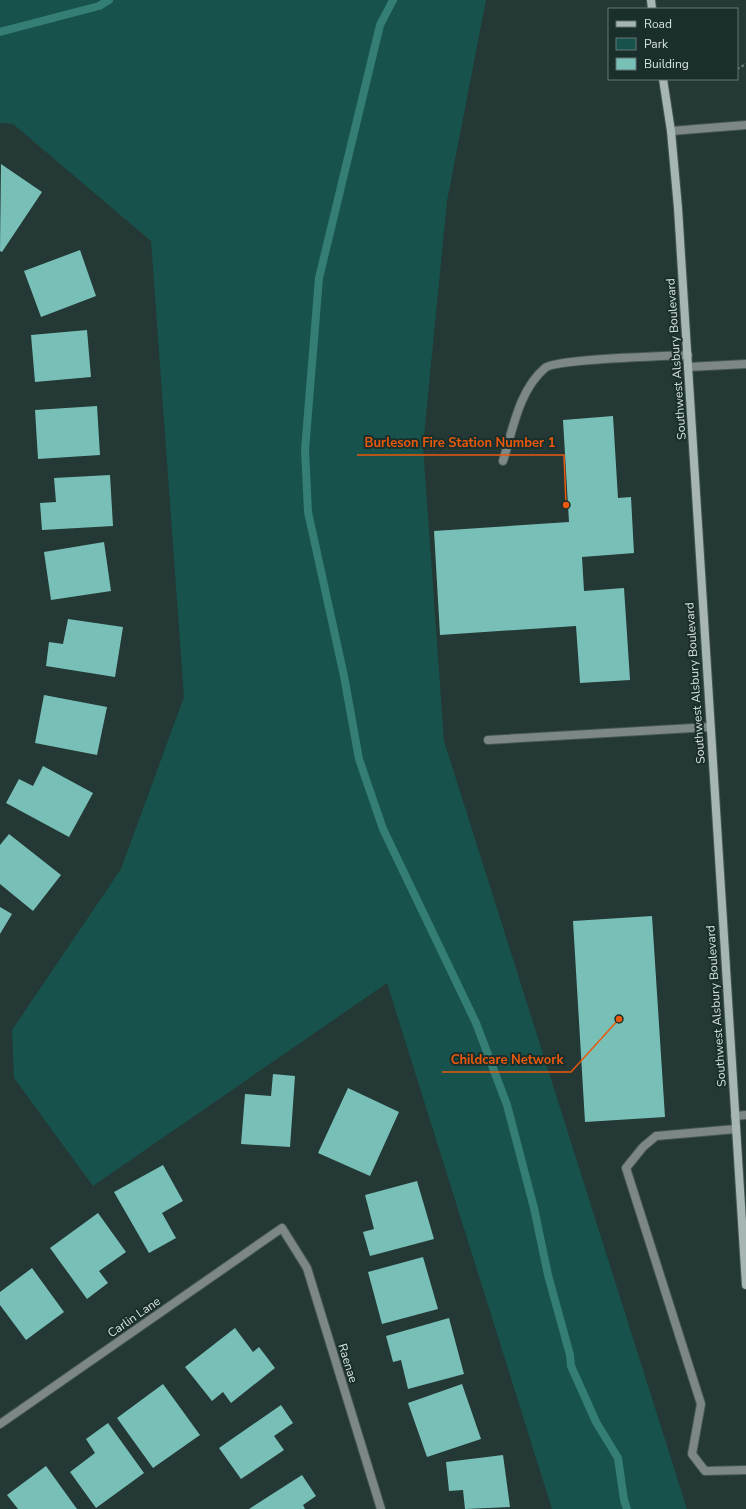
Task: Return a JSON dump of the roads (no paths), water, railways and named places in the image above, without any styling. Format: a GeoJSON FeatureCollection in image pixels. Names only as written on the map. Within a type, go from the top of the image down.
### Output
{"type":"FeatureCollection","features":[{"type":"Feature","properties":{"kind":"main road","name":"Southwest Alsbury Boulevard"},"geometry":{"type":"LineString","coordinates":[[663,80],[671,131],[688,355],[746,1286]]}},
{"type":"Feature","properties":{"kind":"street"},"geometry":{"type":"LineString","coordinates":[[671,131],[746,125]]}},
{"type":"Feature","properties":{"kind":"street"},"geometry":{"type":"LineString","coordinates":[[503,461],[518,410],[532,383],[546,366],[574,361],[688,355]]}},
{"type":"Feature","properties":{"kind":"street"},"geometry":{"type":"LineString","coordinates":[[688,367],[746,364]]}},
{"type":"Feature","properties":{"kind":"street"},"geometry":{"type":"LineString","coordinates":[[488,740],[710,727]]}},
{"type":"Feature","properties":{"kind":"street"},"geometry":{"type":"LineString","coordinates":[[735,1116],[746,1116]]}},
{"type":"Feature","properties":{"kind":"street"},"geometry":{"type":"LineString","coordinates":[[736,1129],[656,1136],[643,1147],[626,1168],[701,1404],[692,1454],[705,1471],[746,1470]]}},
{"type":"Feature","properties":{"kind":"street","name":"Carlin Lane"},"geometry":{"type":"LineString","coordinates":[[0,1424],[282,1228]]}},
{"type":"Feature","properties":{"kind":"street","name":"Raenae"},"geometry":{"type":"LineString","coordinates":[[282,1228],[307,1268],[381,1509]]}},
{"type":"Feature","properties":{"kind":"waterway"},"geometry":{"type":"LineString","coordinates":[[0,32],[99,6],[109,0]]}},
{"type":"Feature","properties":{"kind":"waterway"},"geometry":{"type":"LineString","coordinates":[[393,0],[380,25],[319,278],[305,450],[308,512],[344,676],[359,759],[383,829],[476,1023],[507,1105],[534,1208],[548,1275],[570,1355],[571,1366],[596,1422],[618,1458],[624,1500],[627,1509]]}},
{"type":"Feature","properties":{"kind":"place","name":"Burleson Fire Station Number 1"},"geometry":{"type":"Point","coordinates":[566,505]}},
{"type":"Feature","properties":{"kind":"place","name":"Childcare Network"},"geometry":{"type":"Point","coordinates":[619,1019]}}]}
